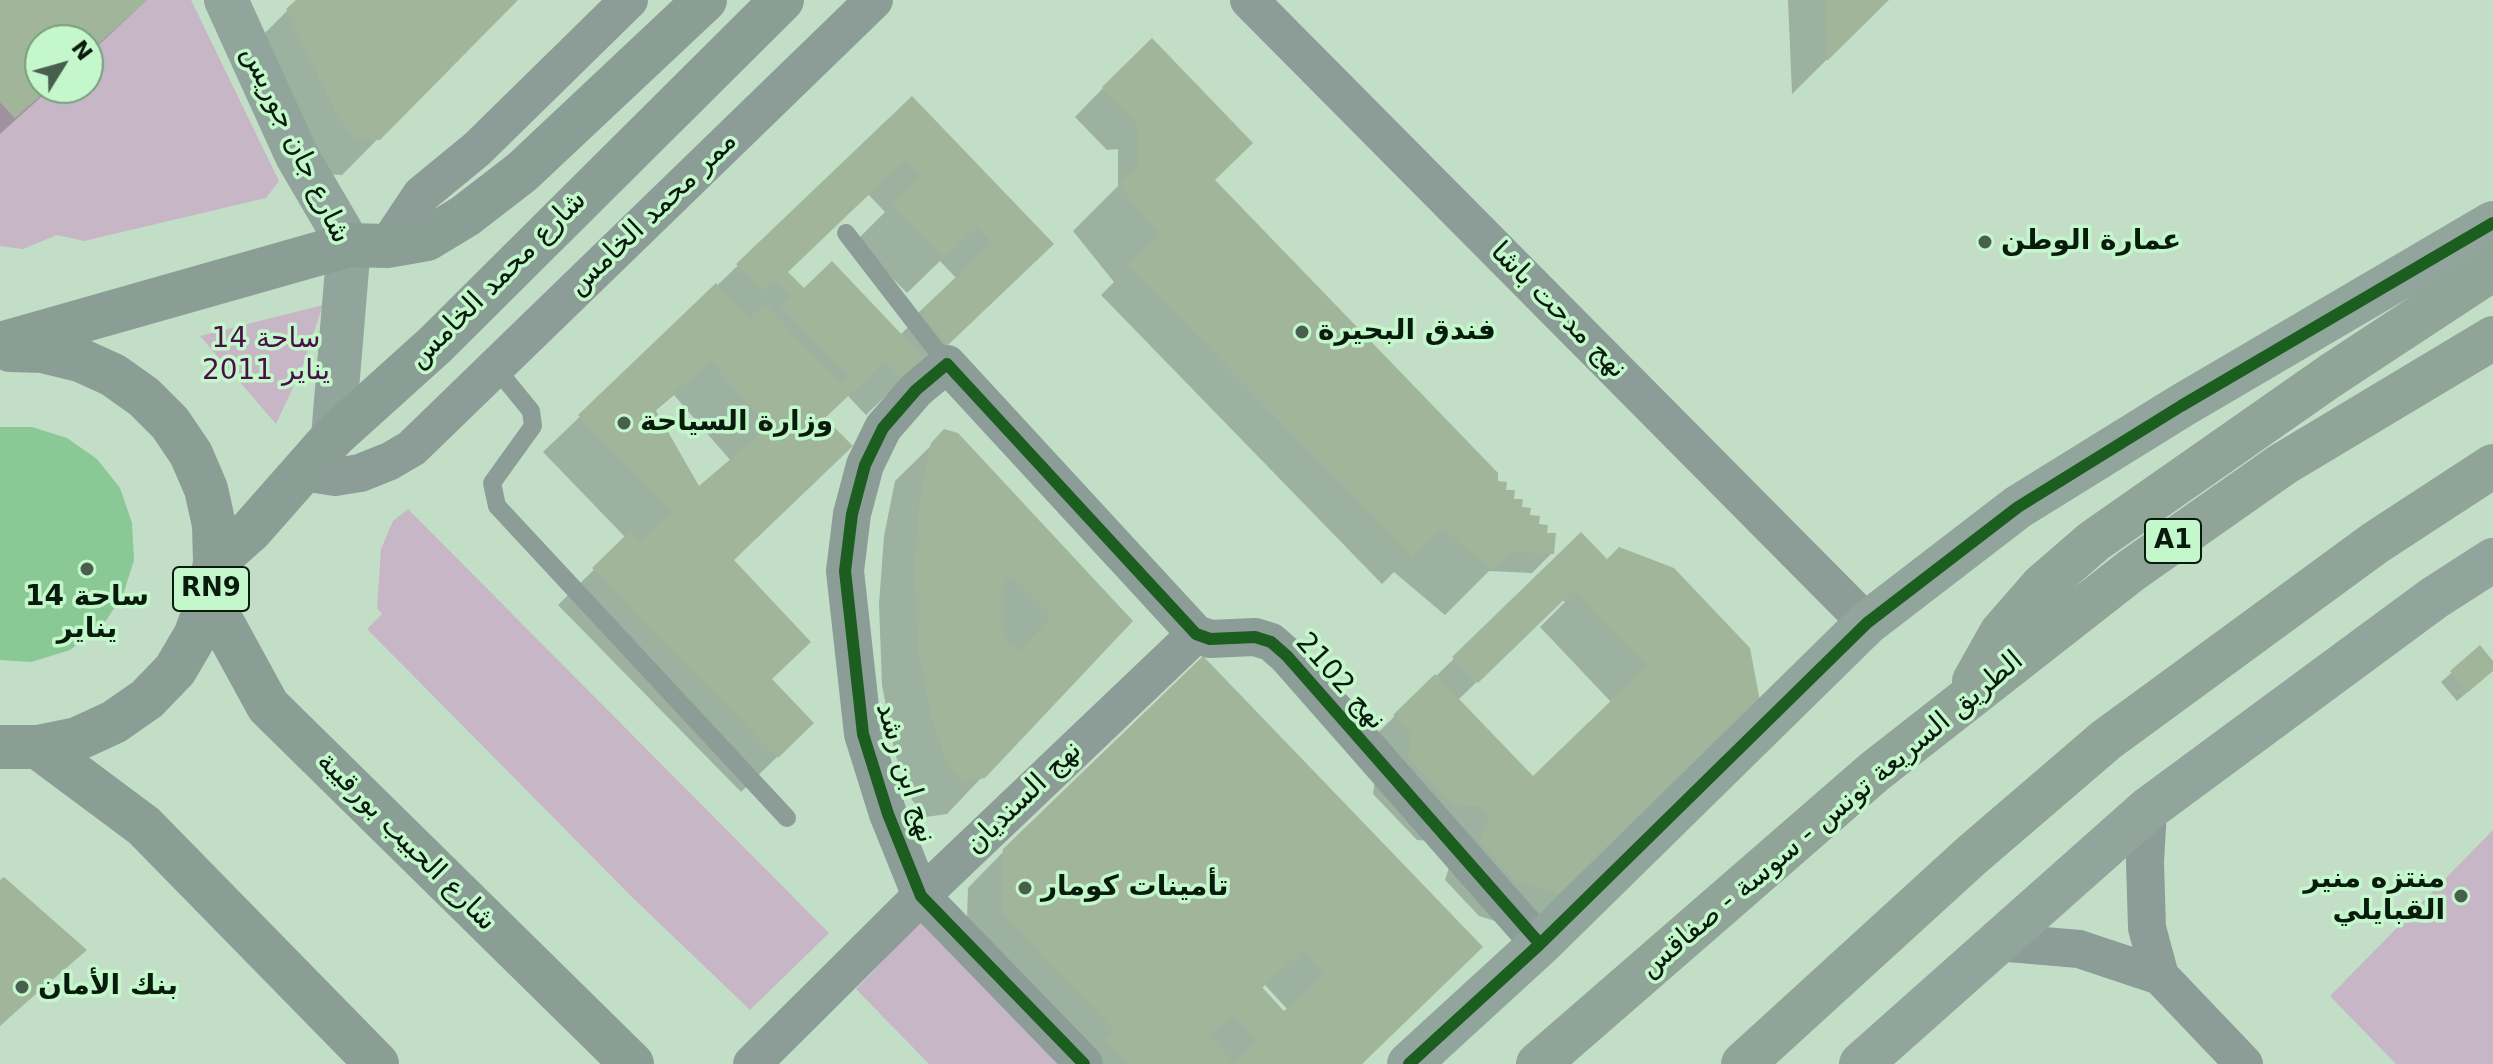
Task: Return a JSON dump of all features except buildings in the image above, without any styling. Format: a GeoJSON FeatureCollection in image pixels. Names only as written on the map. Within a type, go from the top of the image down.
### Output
{"type":"FeatureCollection","features":[{"type":"Feature","properties":{"kind":"highway"},"geometry":{"type":"LineString","coordinates":[[1963,700],[2001,633],[2042,586],[2094,541],[2330,376],[2493,269]]}},
{"type":"Feature","properties":{"kind":"highway","name":"الطريق السريعة تونس - سوسة - صفاقس"},"geometry":{"type":"LineString","coordinates":[[1538,1064],[1874,772],[2132,570],[2283,464],[2493,338]]}},
{"type":"Feature","properties":{"kind":"highway"},"geometry":{"type":"LineString","coordinates":[[1743,1064],[1972,855],[2106,740],[2375,543],[2493,466]]}},
{"type":"Feature","properties":{"kind":"main road","name":"شارع محمد الخامس"},"geometry":{"type":"LineString","coordinates":[[0,344],[368,246],[427,239],[465,216],[522,172],[705,0]]}},
{"type":"Feature","properties":{"kind":"main road","name":"شارع محمد الخامس"},"geometry":{"type":"LineString","coordinates":[[212,580],[251,530],[333,437],[435,345],[782,0]]}},
{"type":"Feature","properties":{"kind":"main road","name":"RN9"},"geometry":{"type":"LineString","coordinates":[[0,350],[43,351],[80,360],[113,375],[144,397],[170,423],[191,454],[211,513],[212,580],[189,647],[175,670],[147,699],[102,728],[77,739],[19,747]]}},
{"type":"Feature","properties":{"kind":"main road","name":"شارع الحبيب بورقيبة"},"geometry":{"type":"LineString","coordinates":[[212,580],[268,706],[632,1064]]}},
{"type":"Feature","properties":{"kind":"main road","name":"RN9"},"geometry":{"type":"LineString","coordinates":[[19,747],[144,826],[377,1064]]}},
{"type":"Feature","properties":{"kind":"street","name":"شارع جان جوريس"},"geometry":{"type":"LineString","coordinates":[[226,0],[297,156],[368,246],[333,437]]}},
{"type":"Feature","properties":{"kind":"street"},"geometry":{"type":"LineString","coordinates":[[368,246],[421,195],[477,149],[629,0]]}},
{"type":"Feature","properties":{"kind":"street","name":"ممر محمد الخامس"},"geometry":{"type":"LineString","coordinates":[[302,472],[335,477],[360,473],[390,461],[434,429],[874,0]]}},
{"type":"Feature","properties":{"kind":"street","name":"نهج مدحت باشا"},"geometry":{"type":"LineString","coordinates":[[1249,0],[1867,623]]}},
{"type":"Feature","properties":{"kind":"street"},"geometry":{"type":"LineString","coordinates":[[1409,1064],[1540,944],[1867,623],[2018,507],[2181,406],[2493,223]]}},
{"type":"Feature","properties":{"kind":"street"},"geometry":{"type":"LineString","coordinates":[[947,364],[1196,634]]}},
{"type":"Feature","properties":{"kind":"street","name":"نهج ابن رشد"},"geometry":{"type":"LineString","coordinates":[[947,364],[916,390],[883,428],[865,465],[855,502],[845,571],[863,734],[888,814],[921,896],[1084,1064]]}},
{"type":"Feature","properties":{"kind":"street"},"geometry":{"type":"LineString","coordinates":[[1861,1064],[2148,809],[2422,607],[2493,560]]}},
{"type":"Feature","properties":{"kind":"street","name":"نهج السنديان"},"geometry":{"type":"LineString","coordinates":[[752,1064],[921,896],[1196,634]]}},
{"type":"Feature","properties":{"kind":"street","name":"نهج 2102"},"geometry":{"type":"LineString","coordinates":[[1196,634],[1210,639],[1255,637],[1271,642],[1287,656],[1540,944]]}},
{"type":"Feature","properties":{"kind":"street"},"geometry":{"type":"LineString","coordinates":[[2148,809],[2145,862],[2147,928],[2160,976]]}},
{"type":"Feature","properties":{"kind":"street"},"geometry":{"type":"LineString","coordinates":[[1997,942],[2079,949],[2160,976],[2244,1064]]}},
{"type":"Feature","properties":{"kind":"lane"},"geometry":{"type":"LineString","coordinates":[[846,233],[947,364]]}},
{"type":"Feature","properties":{"kind":"lane"},"geometry":{"type":"LineString","coordinates":[[495,367],[531,411],[533,426],[492,483],[497,506],[787,818]]}},
{"type":"Feature","properties":{"kind":"green space"},"geometry":{"type":"Polygon","coordinates":[[[147,0],[191,0],[279,181],[266,198],[84,241],[57,235],[23,249],[0,246],[0,102],[15,118],[31,104],[104,104],[104,39],[147,0]]]}},
{"type":"Feature","properties":{"kind":"green space","name":"ساحة 14 يناير 2011"},"geometry":{"type":"Polygon","coordinates":[[[323,305],[302,368],[276,424],[200,336],[323,305]]]}},
{"type":"Feature","properties":{"kind":"green space"},"geometry":{"type":"Polygon","coordinates":[[[408,509],[829,933],[750,1010],[633,898],[367,629],[382,614],[377,608],[381,549],[393,521],[408,509]]]}},
{"type":"Feature","properties":{"kind":"green space","name":"منتزه منير القبايلي"},"geometry":{"type":"Polygon","coordinates":[[[2493,830],[2493,1064],[2396,1064],[2330,996],[2493,830]]]}},
{"type":"Feature","properties":{"kind":"green space"},"geometry":{"type":"Polygon","coordinates":[[[930,912],[1073,1064],[929,1064],[856,989],[930,912]]]}},
{"type":"Feature","properties":{"kind":"shaded area"},"geometry":{"type":"Polygon","coordinates":[[[0,427],[32,427],[67,438],[97,459],[120,488],[132,523],[134,560],[123,595],[103,625],[70,650],[31,662],[0,660],[0,427]]]}},
{"type":"Feature","properties":{"kind":"cycle path"},"geometry":{"type":"LineString","coordinates":[[1409,1064],[1540,944],[1867,623],[2018,507],[2181,406],[2493,223]]}},
{"type":"Feature","properties":{"kind":"cycle path"},"geometry":{"type":"LineString","coordinates":[[1084,1064],[921,896],[888,814],[863,734],[845,571],[852,514],[865,465],[883,428],[916,390],[947,364],[1196,634],[1210,639],[1255,637],[1271,642],[1287,656],[1540,944]]}},
{"type":"Feature","properties":{"kind":"place","name":"عمارة الوطن"},"geometry":{"type":"Point","coordinates":[1985,242]}},
{"type":"Feature","properties":{"kind":"place","name":"فندق البحيرة"},"geometry":{"type":"Point","coordinates":[1302,332]}},
{"type":"Feature","properties":{"kind":"place","name":"وزارة السياحة"},"geometry":{"type":"Point","coordinates":[624,423]}},
{"type":"Feature","properties":{"kind":"place","name":"ساحة 14 يناير"},"geometry":{"type":"Point","coordinates":[87,569]}},
{"type":"Feature","properties":{"kind":"place","name":"تأمينات كومار"},"geometry":{"type":"Point","coordinates":[1025,888]}},
{"type":"Feature","properties":{"kind":"place","name":"منتزه منير القبايلي"},"geometry":{"type":"Point","coordinates":[2461,896]}},
{"type":"Feature","properties":{"kind":"place","name":"بنك الأمان"},"geometry":{"type":"Point","coordinates":[22,987]}}]}
